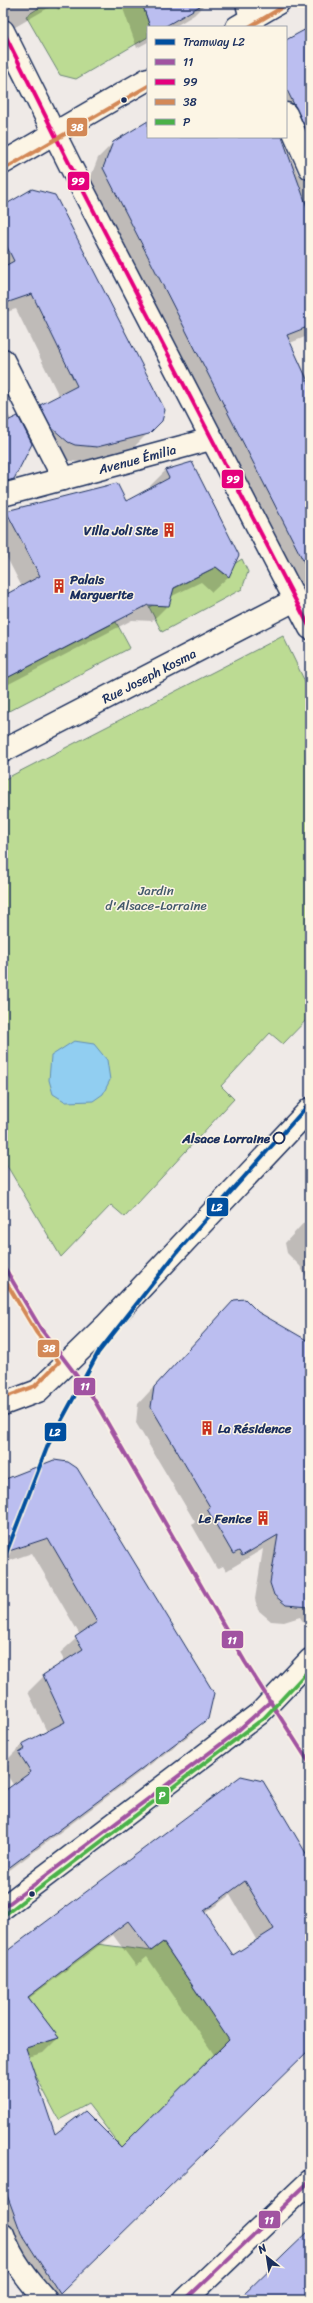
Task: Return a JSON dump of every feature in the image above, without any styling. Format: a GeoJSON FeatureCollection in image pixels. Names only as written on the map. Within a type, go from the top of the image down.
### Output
{"type":"FeatureCollection","features":[{"type":"Feature","properties":{"kind":"street"},"geometry":{"type":"LineString","coordinates":[[247,19],[278,3]]}},
{"type":"Feature","properties":{"kind":"street"},"geometry":{"type":"LineString","coordinates":[[3,31],[54,134],[310,628]]}},
{"type":"Feature","properties":{"kind":"street"},"geometry":{"type":"LineString","coordinates":[[3,163],[147,79]]}},
{"type":"Feature","properties":{"kind":"street"},"geometry":{"type":"LineString","coordinates":[[287,116],[310,168]]}},
{"type":"Feature","properties":{"kind":"street"},"geometry":{"type":"LineString","coordinates":[[3,360],[64,479]]}},
{"type":"Feature","properties":{"kind":"street","name":"Avenue Émilia"},"geometry":{"type":"LineString","coordinates":[[3,495],[211,439]]}},
{"type":"Feature","properties":{"kind":"street","name":"Rue Joseph Kosma"},"geometry":{"type":"LineString","coordinates":[[3,751],[295,600]]}},
{"type":"Feature","properties":{"kind":"street"},"geometry":{"type":"LineString","coordinates":[[3,1404],[38,1391],[105,1326],[310,1109]]}},
{"type":"Feature","properties":{"kind":"street"},"geometry":{"type":"LineString","coordinates":[[3,1908],[260,1714],[270,1701],[310,1660]]}},
{"type":"Feature","properties":{"kind":"street"},"geometry":{"type":"LineString","coordinates":[[185,2300],[310,2181]]}},
{"type":"Feature","properties":{"kind":"street"},"geometry":{"type":"LineString","coordinates":[[3,2234],[7,2245],[30,2282],[46,2300]]}},
{"type":"Feature","properties":{"kind":"green space"},"geometry":{"type":"Polygon","coordinates":[[[47,3],[142,3],[150,26],[147,26],[147,38],[76,79],[60,75],[26,16],[47,3]]]}},
{"type":"Feature","properties":{"kind":"green space"},"geometry":{"type":"Polygon","coordinates":[[[242,559],[248,572],[242,589],[162,632],[149,607],[159,602],[166,606],[169,591],[216,567],[224,574],[229,572],[232,565],[242,559]]]}},
{"type":"Feature","properties":{"kind":"green space"},"geometry":{"type":"Polygon","coordinates":[[[116,622],[130,648],[3,714],[3,680],[116,622]]]}},
{"type":"Feature","properties":{"kind":"green space","name":"Jardin d'Alsace-Lorraine"},"geometry":{"type":"Polygon","coordinates":[[[283,636],[310,692],[310,1016],[283,1044],[270,1033],[221,1086],[234,1099],[125,1217],[111,1205],[61,1257],[3,1159],[3,780],[283,636]]]}},
{"type":"Feature","properties":{"kind":"green space"},"geometry":{"type":"Polygon","coordinates":[[[163,1942],[206,2006],[234,2035],[121,2147],[88,2104],[59,2120],[22,2049],[59,2038],[28,1997],[97,1944],[151,1951],[163,1942]]]}},
{"type":"Feature","properties":{"kind":"water"},"geometry":{"type":"Polygon","coordinates":[[[74,1041],[94,1044],[107,1060],[110,1080],[103,1094],[93,1101],[66,1102],[53,1094],[49,1080],[51,1056],[74,1041]]]}},
{"type":"Feature","properties":{"kind":"building"},"geometry":{"type":"Polygon","coordinates":[[[142,3],[205,3],[166,26],[150,26],[142,3]]]}},
{"type":"Feature","properties":{"kind":"building"},"geometry":{"type":"Polygon","coordinates":[[[310,27],[310,137],[287,90],[287,39],[310,27]]]}},
{"type":"Feature","properties":{"kind":"building"},"geometry":{"type":"Polygon","coordinates":[[[147,122],[147,138],[282,138],[310,215],[310,326],[287,335],[310,386],[310,574],[103,168],[113,142],[147,122]]]}},
{"type":"Feature","properties":{"kind":"building"},"geometry":{"type":"Polygon","coordinates":[[[32,189],[55,195],[165,410],[162,421],[149,434],[97,447],[75,445],[68,442],[52,428],[40,405],[77,386],[32,294],[3,304],[3,267],[14,261],[3,239],[3,206],[32,189]]]}},
{"type":"Feature","properties":{"kind":"building"},"geometry":{"type":"Polygon","coordinates":[[[18,416],[32,444],[14,479],[3,482],[3,423],[18,416]]]}},
{"type":"Feature","properties":{"kind":"building"},"geometry":{"type":"Polygon","coordinates":[[[192,462],[239,555],[229,577],[216,567],[174,588],[169,606],[148,605],[3,680],[3,596],[40,576],[6,511],[117,483],[126,501],[169,478],[165,470],[192,462]]]}},
{"type":"Feature","properties":{"kind":"building"},"geometry":{"type":"Polygon","coordinates":[[[245,1299],[258,1312],[310,1342],[310,1607],[286,1605],[274,1595],[270,1583],[278,1535],[242,1556],[239,1551],[233,1554],[207,1509],[210,1507],[151,1407],[154,1387],[234,1300],[245,1299]]]}},
{"type":"Feature","properties":{"kind":"building"},"geometry":{"type":"Polygon","coordinates":[[[54,1460],[68,1462],[77,1468],[214,1693],[208,1719],[3,1872],[3,1792],[31,1772],[19,1753],[25,1749],[22,1744],[65,1722],[43,1675],[83,1649],[75,1637],[97,1622],[48,1538],[3,1553],[3,1480],[54,1460]]]}},
{"type":"Feature","properties":{"kind":"building"},"geometry":{"type":"Polygon","coordinates":[[[241,1776],[263,1781],[310,1860],[310,2049],[60,2294],[21,2233],[3,2184],[3,1954],[241,1776]],[[245,1881],[204,1911],[233,1955],[274,1929],[245,1881]],[[128,1921],[28,1997],[59,2038],[26,2048],[55,2134],[85,2111],[121,2147],[229,2040],[163,1942],[151,1951],[128,1921]]]}},
{"type":"Feature","properties":{"kind":"building"},"geometry":{"type":"Polygon","coordinates":[[[310,2230],[310,2300],[238,2300],[286,2253],[310,2230]]]}},
{"type":"Feature","properties":{"kind":"tram line","name":"L2"},"geometry":{"type":"LineString","coordinates":[[3,1561],[48,1445],[98,1353],[178,1251],[310,1103]]}},
{"type":"Feature","properties":{"kind":"transit line","name":"38"},"geometry":{"type":"LineString","coordinates":[[251,26],[281,8]]}},
{"type":"Feature","properties":{"kind":"transit line","name":"99"},"geometry":{"type":"LineString","coordinates":[[3,31],[70,165],[310,628]]}},
{"type":"Feature","properties":{"kind":"transit line","name":"38"},"geometry":{"type":"LineString","coordinates":[[6,168],[147,87]]}},
{"type":"Feature","properties":{"kind":"transit line","name":"11"},"geometry":{"type":"LineString","coordinates":[[3,1265],[41,1329],[92,1396],[245,1662],[310,1764]]}},
{"type":"Feature","properties":{"kind":"transit line","name":"38"},"geometry":{"type":"LineString","coordinates":[[3,1277],[36,1332],[59,1362],[35,1386],[3,1398]]}},
{"type":"Feature","properties":{"kind":"transit line","name":"P"},"geometry":{"type":"LineString","coordinates":[[7,1913],[264,1718],[310,1669]]}},
{"type":"Feature","properties":{"kind":"transit line","name":"11"},"geometry":{"type":"LineString","coordinates":[[3,1908],[233,1735],[271,1701]]}},
{"type":"Feature","properties":{"kind":"transit line","name":"11"},"geometry":{"type":"LineString","coordinates":[[185,2300],[310,2181]]}},
{"type":"Feature","properties":{"kind":"place","name":"Villa Joli Site"},"geometry":{"type":"Point","coordinates":[169,530]}},
{"type":"Feature","properties":{"kind":"place","name":"Palais Marguerite"},"geometry":{"type":"Point","coordinates":[59,586]}},
{"type":"Feature","properties":{"kind":"place","name":"Alsace Lorraine"},"geometry":{"type":"Point","coordinates":[279,1138]}},
{"type":"Feature","properties":{"kind":"place","name":"La Résidence"},"geometry":{"type":"Point","coordinates":[207,1428]}},
{"type":"Feature","properties":{"kind":"place","name":"Le Fenice"},"geometry":{"type":"Point","coordinates":[263,1518]}}]}
